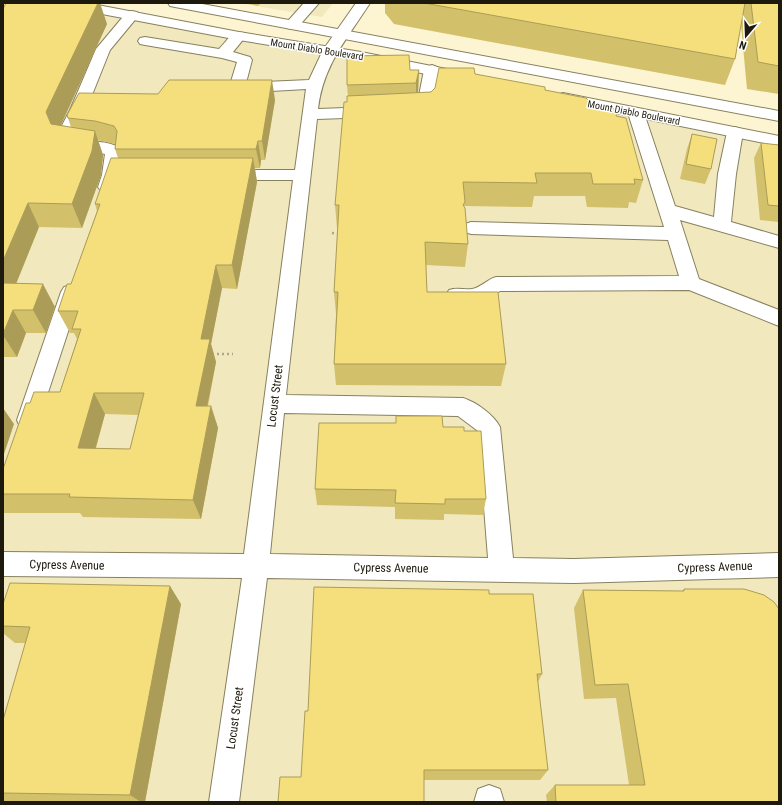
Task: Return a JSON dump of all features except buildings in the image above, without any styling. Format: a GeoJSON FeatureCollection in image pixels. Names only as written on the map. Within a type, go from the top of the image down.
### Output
{"type":"FeatureCollection","features":[{"type":"Feature","properties":{"kind":"main road","name":"Mount Diablo Boulevard"},"geometry":{"type":"LineString","coordinates":[[65,3],[239,36],[336,42],[779,116]]}},
{"type":"Feature","properties":{"kind":"main road","name":"Mount Diablo Boulevard"},"geometry":{"type":"LineString","coordinates":[[178,3],[292,25],[336,42],[432,70],[484,81]]}},
{"type":"Feature","properties":{"kind":"main road"},"geometry":{"type":"LineString","coordinates":[[292,25],[312,3]]}},
{"type":"Feature","properties":{"kind":"main road","name":"Locust Street"},"geometry":{"type":"LineString","coordinates":[[224,802],[256,566],[259,530],[302,175],[315,84],[336,42],[363,3]]}},
{"type":"Feature","properties":{"kind":"main road"},"geometry":{"type":"LineString","coordinates":[[102,203],[119,175],[114,151],[105,147],[76,146],[67,142],[65,135],[78,110],[103,49],[132,15]]}},
{"type":"Feature","properties":{"kind":"main road"},"geometry":{"type":"LineString","coordinates":[[162,22],[145,41],[223,54],[245,60],[237,88],[315,84]]}},
{"type":"Feature","properties":{"kind":"main road"},"geometry":{"type":"LineString","coordinates":[[223,54],[239,36]]}},
{"type":"Feature","properties":{"kind":"main road"},"geometry":{"type":"LineString","coordinates":[[310,114],[424,111],[432,70]]}},
{"type":"Feature","properties":{"kind":"main road","name":"Mount Diablo Boulevard"},"geometry":{"type":"LineString","coordinates":[[545,94],[779,141]]}},
{"type":"Feature","properties":{"kind":"main road"},"geometry":{"type":"LineString","coordinates":[[636,113],[691,283]]}},
{"type":"Feature","properties":{"kind":"main road"},"geometry":{"type":"LineString","coordinates":[[722,225],[727,174],[735,132]]}},
{"type":"Feature","properties":{"kind":"main road"},"geometry":{"type":"LineString","coordinates":[[207,174],[302,175]]}},
{"type":"Feature","properties":{"kind":"main road"},"geometry":{"type":"LineString","coordinates":[[667,210],[779,242]]}},
{"type":"Feature","properties":{"kind":"main road"},"geometry":{"type":"LineString","coordinates":[[471,228],[675,234]]}},
{"type":"Feature","properties":{"kind":"main road"},"geometry":{"type":"LineString","coordinates":[[22,439],[77,274]]}},
{"type":"Feature","properties":{"kind":"main road"},"geometry":{"type":"LineString","coordinates":[[447,295],[477,296],[496,284],[691,283],[779,318]]}},
{"type":"Feature","properties":{"kind":"main road"},"geometry":{"type":"LineString","coordinates":[[275,404],[463,408],[489,428],[497,528],[502,569]]}},
{"type":"Feature","properties":{"kind":"main road","name":"Cypress Avenue"},"geometry":{"type":"LineString","coordinates":[[3,564],[574,571],[779,565]]}},
{"type":"Feature","properties":{"kind":"path"},"geometry":{"type":"LineString","coordinates":[[332,233],[348,234]]}},
{"type":"Feature","properties":{"kind":"path"},"geometry":{"type":"LineString","coordinates":[[209,354],[233,354]]}},
{"type":"Feature","properties":{"kind":"shaded area"},"geometry":{"type":"Polygon","coordinates":[[[3,3],[65,3],[779,141],[779,802],[3,802],[3,3]]]}},
{"type":"Feature","properties":{"kind":"shaded area"},"geometry":{"type":"Polygon","coordinates":[[[238,3],[333,3],[322,17],[238,3]]]}}]}
